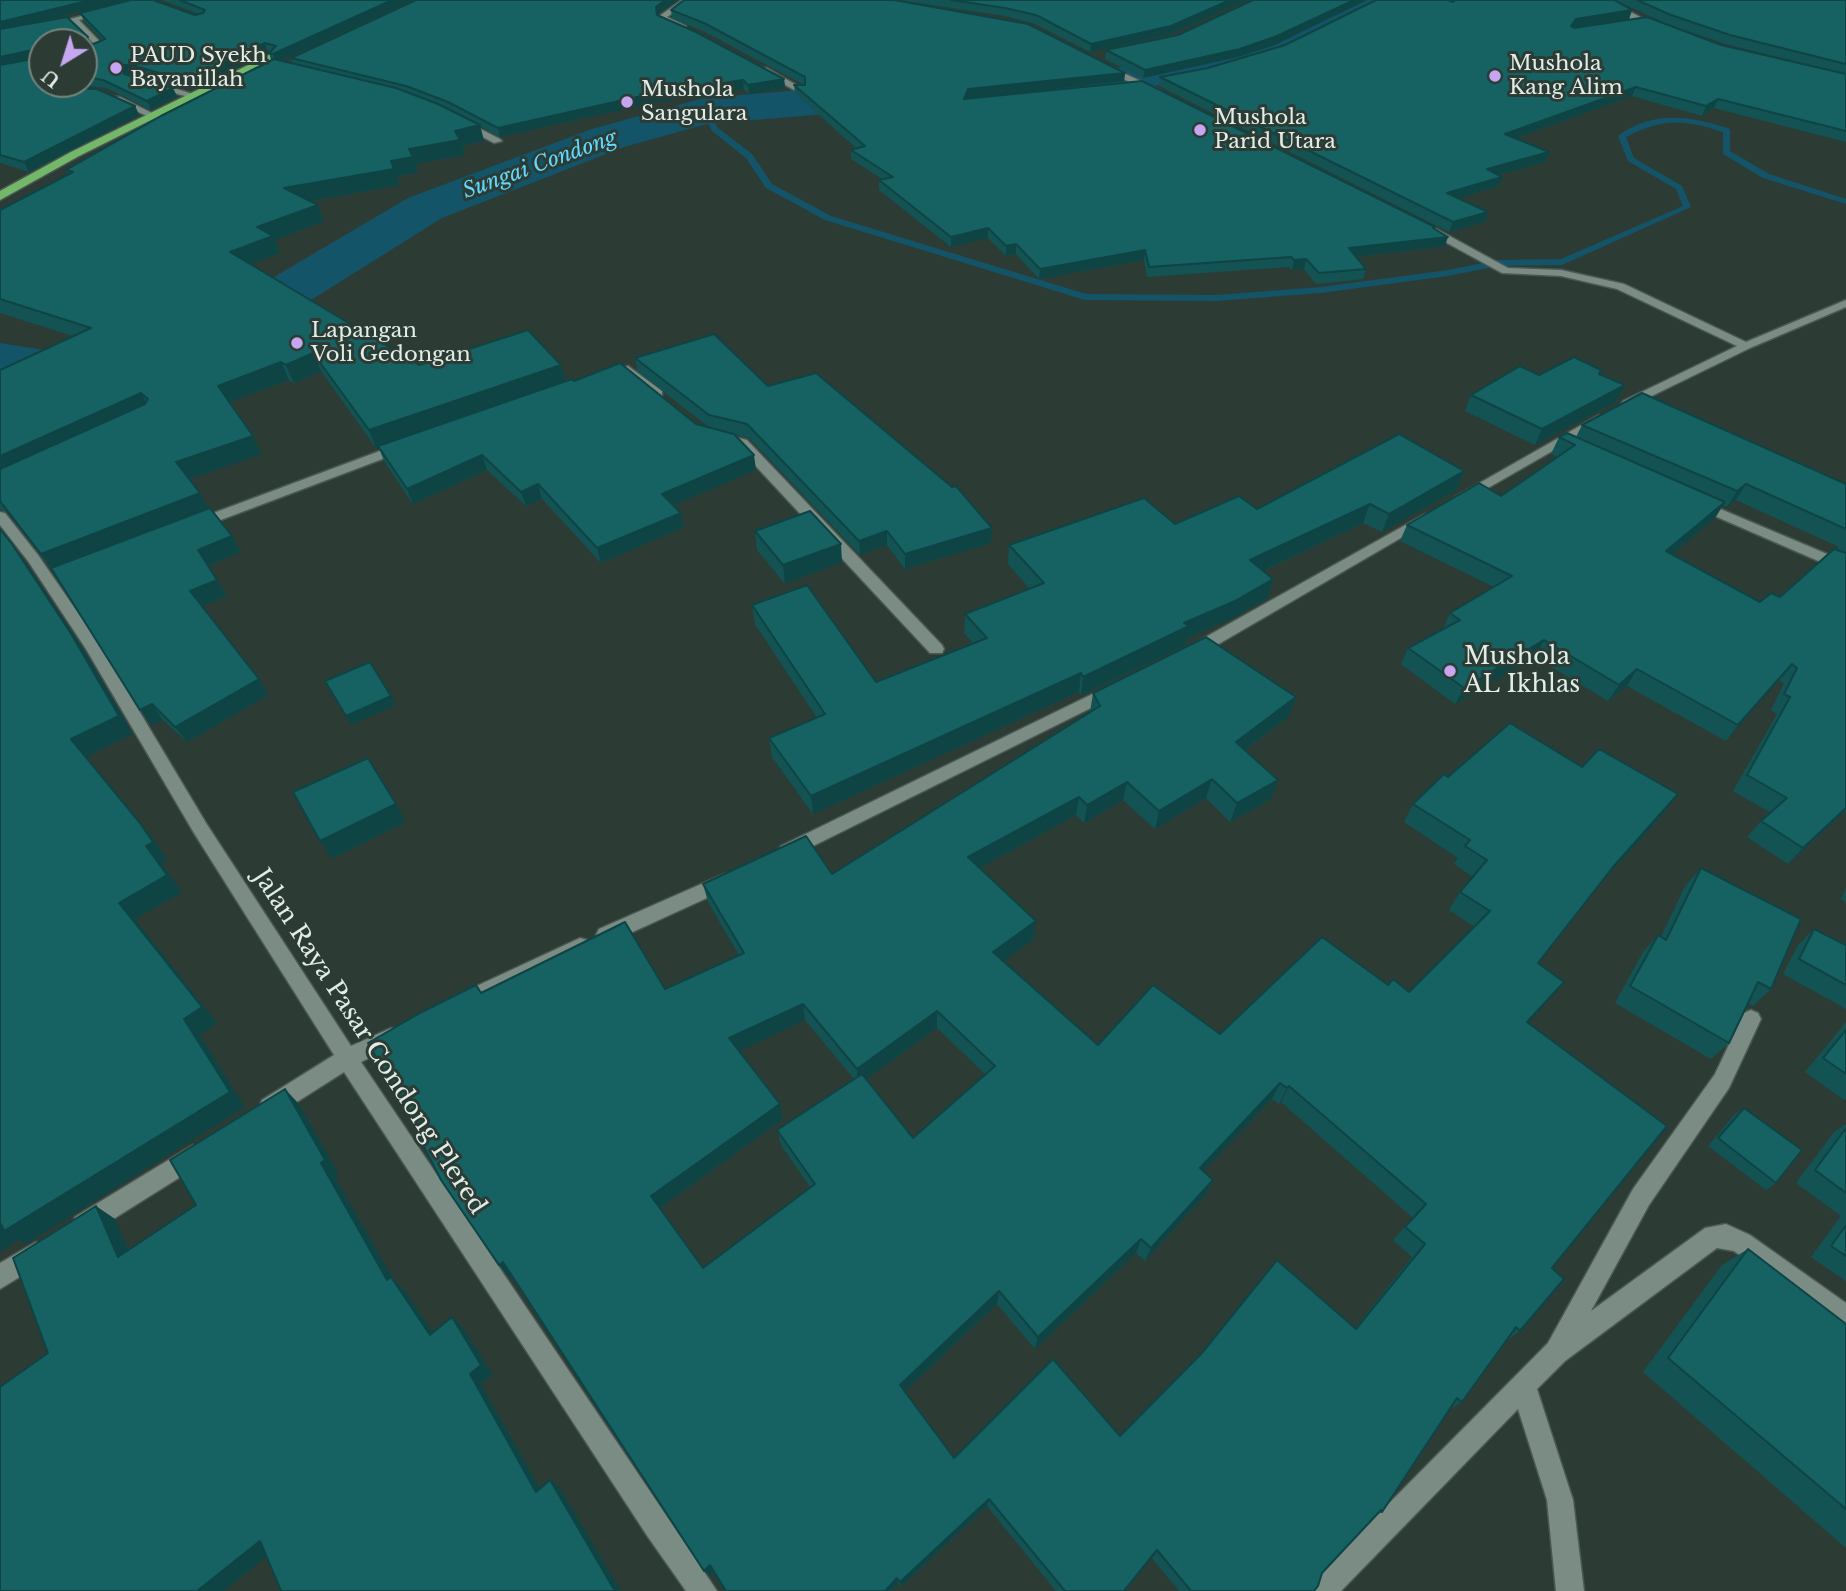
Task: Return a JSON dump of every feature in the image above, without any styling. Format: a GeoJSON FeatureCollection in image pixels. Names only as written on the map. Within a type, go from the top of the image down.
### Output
{"type":"FeatureCollection","features":[{"type":"Feature","properties":{"kind":"highway"},"geometry":{"type":"LineString","coordinates":[[0,196],[152,115],[305,41]]}},
{"type":"Feature","properties":{"kind":"street"},"geometry":{"type":"LineString","coordinates":[[687,0],[662,19],[689,31]]}},
{"type":"Feature","properties":{"kind":"street"},"geometry":{"type":"LineString","coordinates":[[1603,0],[1641,22],[1665,30]]}},
{"type":"Feature","properties":{"kind":"street"},"geometry":{"type":"LineString","coordinates":[[61,22],[108,10]]}},
{"type":"Feature","properties":{"kind":"street"},"geometry":{"type":"LineString","coordinates":[[74,19],[83,28]]}},
{"type":"Feature","properties":{"kind":"street"},"geometry":{"type":"LineString","coordinates":[[1621,24],[1641,22]]}},
{"type":"Feature","properties":{"kind":"street"},"geometry":{"type":"LineString","coordinates":[[258,62],[278,68]]}},
{"type":"Feature","properties":{"kind":"street"},"geometry":{"type":"LineString","coordinates":[[1099,64],[1165,96]]}},
{"type":"Feature","properties":{"kind":"street"},"geometry":{"type":"LineString","coordinates":[[756,65],[801,90]]}},
{"type":"Feature","properties":{"kind":"street"},"geometry":{"type":"LineString","coordinates":[[144,81],[192,95]]}},
{"type":"Feature","properties":{"kind":"street"},"geometry":{"type":"LineString","coordinates":[[1120,88],[1157,82]]}},
{"type":"Feature","properties":{"kind":"street"},"geometry":{"type":"LineString","coordinates":[[104,93],[152,115]]}},
{"type":"Feature","properties":{"kind":"street"},"geometry":{"type":"LineString","coordinates":[[453,118],[497,141]]}},
{"type":"Feature","properties":{"kind":"street"},"geometry":{"type":"LineString","coordinates":[[1415,222],[1498,267],[1514,272],[1582,276],[1620,286],[1746,346]]}},
{"type":"Feature","properties":{"kind":"street"},"geometry":{"type":"LineString","coordinates":[[1174,660],[1444,507],[1564,444],[1664,384],[1846,303]]}},
{"type":"Feature","properties":{"kind":"street"},"geometry":{"type":"LineString","coordinates":[[585,382],[625,369],[667,402]]}},
{"type":"Feature","properties":{"kind":"street"},"geometry":{"type":"LineString","coordinates":[[705,434],[742,443],[936,649]]}},
{"type":"Feature","properties":{"kind":"street"},"geometry":{"type":"LineString","coordinates":[[178,532],[419,440]]}},
{"type":"Feature","properties":{"kind":"street"},"geometry":{"type":"LineString","coordinates":[[1681,496],[1846,568]]}},
{"type":"Feature","properties":{"kind":"street","name":"Jalan Raya Pasar Condong Plered"},"geometry":{"type":"LineString","coordinates":[[0,516],[8,538],[57,578],[84,631],[198,826],[346,1059],[657,1528],[703,1591]]}},
{"type":"Feature","properties":{"kind":"street"},"geometry":{"type":"LineString","coordinates":[[776,856],[1124,685]]}},
{"type":"Feature","properties":{"kind":"street"},"geometry":{"type":"LineString","coordinates":[[446,1010],[545,960],[677,905],[739,875]]}},
{"type":"Feature","properties":{"kind":"street"},"geometry":{"type":"LineString","coordinates":[[1556,1352],[1641,1197],[1722,1081],[1751,1019]]}},
{"type":"Feature","properties":{"kind":"street"},"geometry":{"type":"LineString","coordinates":[[254,1117],[346,1059],[408,1028]]}},
{"type":"Feature","properties":{"kind":"street"},"geometry":{"type":"LineString","coordinates":[[0,1277],[208,1146]]}},
{"type":"Feature","properties":{"kind":"street"},"geometry":{"type":"LineString","coordinates":[[1322,1591],[1556,1352],[1713,1236],[1726,1236],[1742,1243],[1846,1318]]}},
{"type":"Feature","properties":{"kind":"street"},"geometry":{"type":"LineString","coordinates":[[1523,1384],[1560,1500],[1570,1591]]}},
{"type":"Feature","properties":{"kind":"building"},"geometry":{"type":"Polygon","coordinates":[[[0,0],[91,0],[0,22],[0,0]]]}},
{"type":"Feature","properties":{"kind":"building"},"geometry":{"type":"Polygon","coordinates":[[[131,0],[153,0],[195,15],[205,10],[180,0],[392,0],[273,54],[269,53],[276,46],[265,43],[186,81],[132,65],[123,65],[124,74],[173,88],[147,101],[98,79],[98,42],[105,39],[98,28],[94,28],[80,13],[131,0]]]}},
{"type":"Feature","properties":{"kind":"building"},"geometry":{"type":"Polygon","coordinates":[[[416,0],[665,0],[656,7],[657,15],[696,32],[784,79],[748,85],[743,80],[646,95],[498,128],[448,102],[406,86],[291,58],[416,0]]]}},
{"type":"Feature","properties":{"kind":"building"},"geometry":{"type":"Polygon","coordinates":[[[684,0],[894,0],[1028,24],[1125,73],[968,89],[964,99],[1142,81],[1435,227],[1433,228],[1448,237],[1349,248],[1366,269],[1319,273],[1306,259],[1294,260],[1291,257],[1149,267],[1145,250],[1040,269],[1016,244],[1006,246],[988,228],[951,237],[879,180],[893,177],[851,150],[865,146],[794,85],[805,85],[805,77],[704,23],[671,10],[684,0]]]}},
{"type":"Feature","properties":{"kind":"building"},"geometry":{"type":"Polygon","coordinates":[[[951,0],[1230,0],[1171,26],[1091,44],[1036,15],[951,0]]]}},
{"type":"Feature","properties":{"kind":"building"},"geometry":{"type":"Polygon","coordinates":[[[1253,0],[1354,0],[1277,36],[1240,49],[1145,70],[1106,50],[1178,35],[1253,0]]]}},
{"type":"Feature","properties":{"kind":"building"},"geometry":{"type":"Polygon","coordinates":[[[1376,0],[1614,0],[1632,10],[1576,19],[1571,26],[1574,28],[1647,17],[1721,45],[1846,74],[1846,131],[1718,99],[1706,106],[1636,87],[1505,134],[1549,152],[1487,169],[1502,177],[1447,193],[1488,212],[1453,222],[1160,77],[1208,68],[1285,45],[1376,0]]]}},
{"type":"Feature","properties":{"kind":"building"},"geometry":{"type":"Polygon","coordinates":[[[1637,0],[1846,0],[1846,64],[1730,35],[1637,0]]]}},
{"type":"Feature","properties":{"kind":"building"},"geometry":{"type":"Polygon","coordinates":[[[67,17],[79,28],[28,28],[28,51],[0,57],[0,29],[67,17]]]}},
{"type":"Feature","properties":{"kind":"building"},"geometry":{"type":"Polygon","coordinates":[[[274,59],[396,88],[438,104],[480,125],[455,131],[460,140],[409,149],[413,157],[391,161],[394,169],[284,188],[318,205],[257,227],[273,236],[230,252],[419,365],[528,330],[561,365],[369,430],[313,353],[286,365],[281,362],[218,386],[253,436],[176,462],[200,493],[41,554],[0,501],[0,469],[145,404],[148,399],[141,393],[0,456],[0,370],[91,328],[0,299],[0,210],[73,172],[66,170],[161,116],[274,59]]]}},
{"type":"Feature","properties":{"kind":"building"},"geometry":{"type":"Polygon","coordinates":[[[28,60],[28,98],[98,98],[98,89],[135,106],[24,162],[0,155],[0,65],[28,60]]]}},
{"type":"Feature","properties":{"kind":"building"},"geometry":{"type":"Polygon","coordinates":[[[714,334],[768,386],[816,373],[952,487],[956,486],[992,528],[905,554],[887,531],[859,541],[747,424],[709,415],[635,358],[714,334]]]}},
{"type":"Feature","properties":{"kind":"building"},"geometry":{"type":"Polygon","coordinates":[[[1574,357],[1601,370],[1599,374],[1625,385],[1542,429],[1471,395],[1520,366],[1539,375],[1574,357]]]}},
{"type":"Feature","properties":{"kind":"building"},"geometry":{"type":"Polygon","coordinates":[[[620,363],[696,424],[734,434],[754,455],[662,494],[681,513],[597,548],[538,484],[521,492],[482,455],[407,489],[378,446],[572,379],[574,381],[620,363]]]}},
{"type":"Feature","properties":{"kind":"building"},"geometry":{"type":"Polygon","coordinates":[[[1642,393],[1846,484],[1846,529],[1746,484],[1737,491],[1582,425],[1642,393]]]}},
{"type":"Feature","properties":{"kind":"building"},"geometry":{"type":"Polygon","coordinates":[[[1567,433],[1725,502],[1666,551],[1760,602],[1771,593],[1780,597],[1834,549],[1846,553],[1846,808],[1803,848],[1761,821],[1787,798],[1747,775],[1790,697],[1784,694],[1797,668],[1792,664],[1738,725],[1637,669],[1619,685],[1544,640],[1464,688],[1408,648],[1460,620],[1450,613],[1512,576],[1407,525],[1479,483],[1501,496],[1575,445],[1559,437],[1567,433]]]}},
{"type":"Feature","properties":{"kind":"building"},"geometry":{"type":"Polygon","coordinates":[[[1399,434],[1464,471],[1389,514],[1370,504],[1250,560],[1273,579],[1235,601],[1184,623],[1189,626],[1083,677],[1081,673],[811,796],[769,738],[825,714],[752,605],[807,585],[876,682],[987,638],[965,614],[1044,583],[1009,545],[1144,498],[1175,524],[1239,496],[1257,509],[1399,434]]]}},
{"type":"Feature","properties":{"kind":"building"},"geometry":{"type":"Polygon","coordinates":[[[210,508],[232,536],[198,550],[217,580],[190,591],[259,679],[175,727],[152,704],[140,710],[51,568],[210,508]]]}},
{"type":"Feature","properties":{"kind":"building"},"geometry":{"type":"Polygon","coordinates":[[[810,511],[841,544],[783,565],[755,531],[810,511]]]}},
{"type":"Feature","properties":{"kind":"building"},"geometry":{"type":"Polygon","coordinates":[[[0,529],[70,632],[119,716],[71,739],[140,823],[153,842],[146,846],[167,875],[119,903],[202,1007],[184,1019],[230,1092],[4,1231],[0,1224],[0,529]]]}},
{"type":"Feature","properties":{"kind":"building"},"geometry":{"type":"Polygon","coordinates":[[[1206,637],[1296,697],[1236,742],[1278,780],[1237,803],[1212,779],[1159,811],[1127,782],[1087,805],[1079,797],[968,857],[1036,921],[993,952],[1098,1045],[1153,985],[1220,1034],[1322,937],[1388,985],[1393,979],[1409,992],[1490,911],[1460,892],[1487,860],[1465,846],[1470,840],[1413,804],[1444,774],[1448,777],[1510,723],[1582,767],[1599,749],[1678,794],[1613,867],[1538,963],[1564,982],[1527,1022],[1667,1126],[1552,1268],[1564,1279],[1520,1331],[1516,1327],[1462,1402],[1457,1398],[1382,1512],[1381,1510],[1322,1573],[1314,1591],[1191,1591],[1157,1550],[1124,1591],[1065,1591],[989,1499],[900,1582],[897,1578],[885,1591],[726,1591],[710,1565],[704,1571],[503,1262],[499,1265],[441,1180],[368,1043],[476,985],[481,993],[625,922],[665,989],[744,953],[703,884],[806,836],[832,874],[1100,706],[1093,693],[1206,637]],[[803,1004],[729,1038],[780,1104],[651,1196],[703,1268],[815,1184],[777,1130],[862,1074],[913,1138],[995,1066],[937,1011],[857,1069],[803,1004]],[[1280,1083],[1200,1168],[1213,1180],[1151,1248],[1141,1239],[1038,1337],[999,1291],[900,1385],[954,1458],[1053,1359],[1120,1436],[1202,1353],[1277,1260],[1356,1329],[1425,1244],[1405,1227],[1426,1204],[1289,1086],[1287,1088],[1280,1083]]]}},
{"type":"Feature","properties":{"kind":"building"},"geometry":{"type":"Polygon","coordinates":[[[370,662],[391,696],[346,716],[325,681],[370,662]]]}},
{"type":"Feature","properties":{"kind":"building"},"geometry":{"type":"Polygon","coordinates":[[[368,758],[396,804],[320,841],[293,792],[368,758]]]}},
{"type":"Feature","properties":{"kind":"building"},"geometry":{"type":"Polygon","coordinates":[[[1701,868],[1801,919],[1771,989],[1758,982],[1729,1043],[1630,986],[1658,935],[1666,940],[1701,868]]]}},
{"type":"Feature","properties":{"kind":"building"},"geometry":{"type":"Polygon","coordinates":[[[1814,929],[1846,945],[1846,985],[1799,959],[1814,929]]]}},
{"type":"Feature","properties":{"kind":"building"},"geometry":{"type":"Polygon","coordinates":[[[1846,1030],[1846,1074],[1823,1058],[1846,1030]]]}},
{"type":"Feature","properties":{"kind":"building"},"geometry":{"type":"Polygon","coordinates":[[[285,1089],[325,1160],[321,1163],[387,1280],[391,1277],[430,1335],[452,1317],[481,1365],[470,1374],[536,1492],[550,1480],[615,1591],[281,1591],[260,1541],[197,1591],[0,1591],[0,1387],[48,1353],[13,1258],[96,1206],[118,1257],[196,1205],[170,1160],[285,1089]]]}},
{"type":"Feature","properties":{"kind":"building"},"geometry":{"type":"Polygon","coordinates":[[[1744,1108],[1802,1150],[1776,1183],[1718,1138],[1744,1108]]]}},
{"type":"Feature","properties":{"kind":"building"},"geometry":{"type":"Polygon","coordinates":[[[1846,1128],[1846,1193],[1815,1170],[1846,1128]]]}},
{"type":"Feature","properties":{"kind":"building"},"geometry":{"type":"Polygon","coordinates":[[[1846,1225],[1846,1256],[1831,1246],[1846,1225]]]}},
{"type":"Feature","properties":{"kind":"building"},"geometry":{"type":"Polygon","coordinates":[[[1748,1249],[1846,1324],[1846,1509],[1668,1358],[1748,1249]]]}},
{"type":"Feature","properties":{"kind":"waterway","name":"Sungai Condong"},"geometry":{"type":"LineString","coordinates":[[0,361],[99,376],[216,335],[425,208],[608,138],[704,111],[885,96],[1078,86],[1171,71],[1222,59],[1272,40],[1358,0]]}},
{"type":"Feature","properties":{"kind":"waterway"},"geometry":{"type":"LineString","coordinates":[[704,111],[715,129],[749,156],[769,186],[828,218],[1085,297],[1216,298],[1321,290],[1448,273],[1498,263],[1562,262],[1687,207],[1679,188],[1631,159],[1622,136],[1662,120],[1686,119],[1727,131],[1726,152],[1766,176],[1846,202]]}},
{"type":"Feature","properties":{"kind":"place","name":"PAUD Syekh Bayanillah"},"geometry":{"type":"Point","coordinates":[116,68]}},
{"type":"Feature","properties":{"kind":"place","name":"Mushola Kang Alim"},"geometry":{"type":"Point","coordinates":[1495,76]}},
{"type":"Feature","properties":{"kind":"place","name":"Mushola Sangulara"},"geometry":{"type":"Point","coordinates":[627,102]}},
{"type":"Feature","properties":{"kind":"place","name":"Mushola Parid Utara"},"geometry":{"type":"Point","coordinates":[1200,130]}},
{"type":"Feature","properties":{"kind":"place","name":"Lapangan Voli Gedongan"},"geometry":{"type":"Point","coordinates":[297,343]}},
{"type":"Feature","properties":{"kind":"place","name":"Mushola AL Ikhlas"},"geometry":{"type":"Point","coordinates":[1450,671]}}]}
